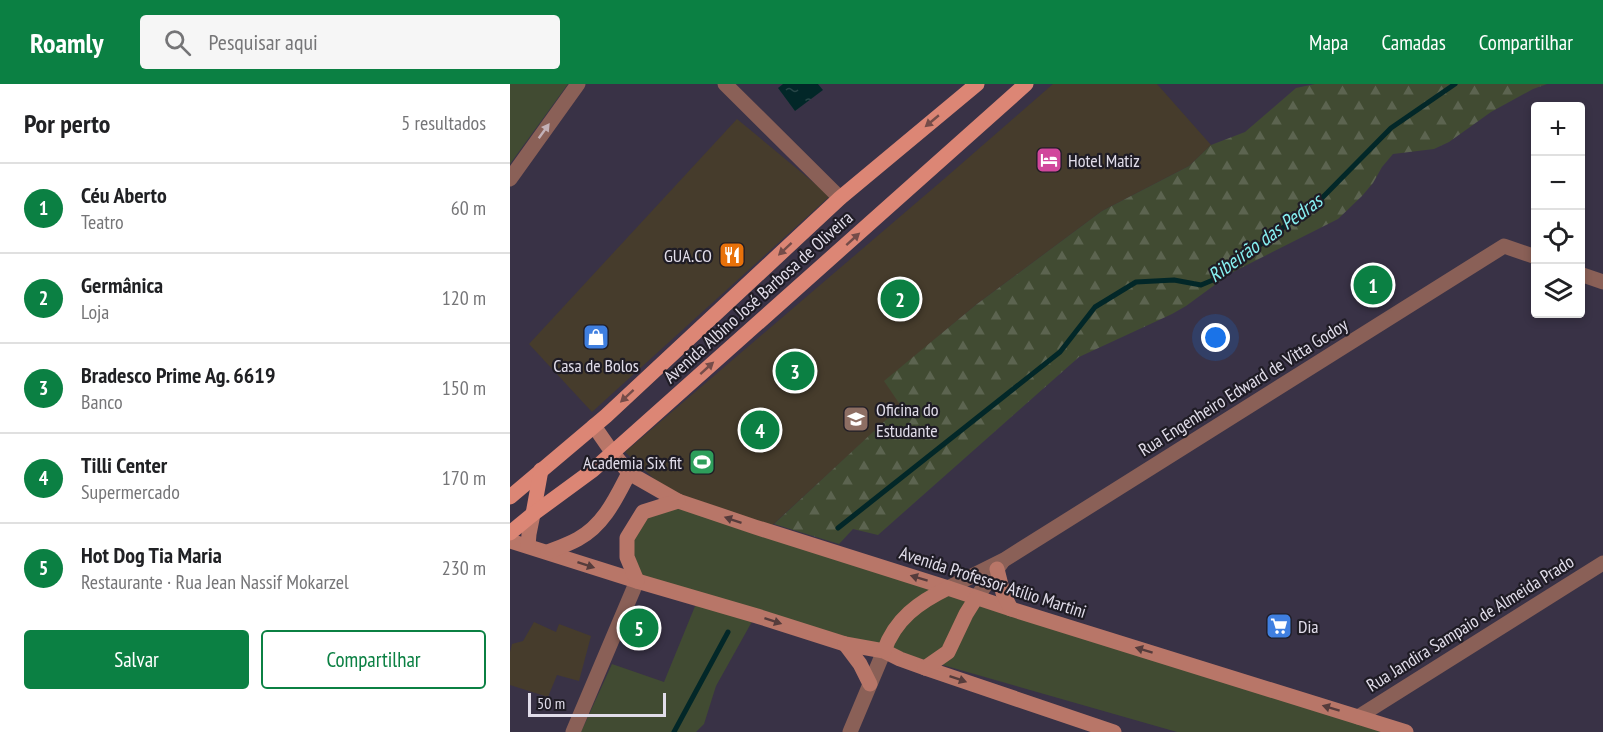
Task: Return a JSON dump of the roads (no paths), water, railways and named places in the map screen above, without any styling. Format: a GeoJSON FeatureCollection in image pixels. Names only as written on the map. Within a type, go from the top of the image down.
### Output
{"type":"FeatureCollection","features":[{"type":"Feature","properties":{"kind":"main road","name":"Avenida Albino José Barbosa de Oliveira"},"geometry":{"type":"LineString","coordinates":[[510,497],[594,426],[840,198],[978,84]]}},
{"type":"Feature","properties":{"kind":"main road","name":"Avenida Albino José Barbosa de Oliveira"},"geometry":{"type":"LineString","coordinates":[[510,533],[592,470],[1026,84]]}},
{"type":"Feature","properties":{"kind":"main road","name":"Avenida Professor Atílio Martini"},"geometry":{"type":"LineString","coordinates":[[594,426],[629,473],[678,501],[976,598],[1406,732]]}},
{"type":"Feature","properties":{"kind":"main road"},"geometry":{"type":"LineString","coordinates":[[528,546],[541,470]]}},
{"type":"Feature","properties":{"kind":"main road"},"geometry":{"type":"LineString","coordinates":[[548,552],[580,538],[593,528],[611,509],[629,473]]}},
{"type":"Feature","properties":{"kind":"main road"},"geometry":{"type":"LineString","coordinates":[[637,581],[627,557],[627,538],[643,512],[678,501]]}},
{"type":"Feature","properties":{"kind":"main road"},"geometry":{"type":"LineString","coordinates":[[510,541],[845,644],[884,651],[900,659],[1114,732]]}},
{"type":"Feature","properties":{"kind":"main road"},"geometry":{"type":"LineString","coordinates":[[1000,564],[1003,593],[1011,609]]}},
{"type":"Feature","properties":{"kind":"main road"},"geometry":{"type":"LineString","coordinates":[[884,651],[889,637],[909,613],[930,597],[948,588]]}},
{"type":"Feature","properties":{"kind":"main road"},"geometry":{"type":"LineString","coordinates":[[926,668],[948,652],[976,598]]}},
{"type":"Feature","properties":{"kind":"main road"},"geometry":{"type":"LineString","coordinates":[[845,644],[860,664],[870,684]]}},
{"type":"Feature","properties":{"kind":"street"},"geometry":{"type":"LineString","coordinates":[[510,179],[578,84]]}},
{"type":"Feature","properties":{"kind":"street"},"geometry":{"type":"LineString","coordinates":[[725,84],[840,198]]}},
{"type":"Feature","properties":{"kind":"street","name":"Rua Engenheiro Edward de Vitta Godoy"},"geometry":{"type":"LineString","coordinates":[[948,588],[1000,564],[1504,246],[1531,255]]}},
{"type":"Feature","properties":{"kind":"street"},"geometry":{"type":"LineString","coordinates":[[1585,275],[1603,281]]}},
{"type":"Feature","properties":{"kind":"street","name":"Rua Jandira Sampaio de Almeida Prado"},"geometry":{"type":"LineString","coordinates":[[1358,717],[1603,563]]}},
{"type":"Feature","properties":{"kind":"street","name":"Rua Engenheiro Edward de Vitta Godoy"},"geometry":{"type":"LineString","coordinates":[[976,598],[1000,564]]}},
{"type":"Feature","properties":{"kind":"street"},"geometry":{"type":"LineString","coordinates":[[573,732],[637,581]]}},
{"type":"Feature","properties":{"kind":"street"},"geometry":{"type":"LineString","coordinates":[[850,732],[884,651]]}},
{"type":"Feature","properties":{"kind":"water"},"geometry":{"type":"Polygon","coordinates":[[[783,84],[818,84],[823,90],[795,111],[778,88],[783,84]]]}},
{"type":"Feature","properties":{"kind":"waterway","name":"Ribeirão das Pedras"},"geometry":{"type":"LineString","coordinates":[[838,528],[1060,352],[1095,307],[1136,282],[1174,280],[1201,285],[1213,280],[1321,199],[1391,128],[1455,84]]}},
{"type":"Feature","properties":{"kind":"waterway"},"geometry":{"type":"LineString","coordinates":[[674,732],[728,632]]}},
{"type":"Feature","properties":{"kind":"place","name":"Hotel Matiz"},"geometry":{"type":"Point","coordinates":[1049,160]}},
{"type":"Feature","properties":{"kind":"place","name":"GUA.CO"},"geometry":{"type":"Point","coordinates":[732,255]}},
{"type":"Feature","properties":{"kind":"place","name":"Céu Aberto"},"geometry":{"type":"Point","coordinates":[1373,285]}},
{"type":"Feature","properties":{"kind":"place","name":"Germânica"},"geometry":{"type":"Point","coordinates":[900,299]}},
{"type":"Feature","properties":{"kind":"place","name":"Casa de Bolos"},"geometry":{"type":"Point","coordinates":[596,337]}},
{"type":"Feature","properties":{"kind":"place","name":"Bradesco Prime Ag. 6619"},"geometry":{"type":"Point","coordinates":[795,371]}},
{"type":"Feature","properties":{"kind":"place","name":"Oficina do Estudante"},"geometry":{"type":"Point","coordinates":[856,419]}},
{"type":"Feature","properties":{"kind":"place","name":"Tilli Center"},"geometry":{"type":"Point","coordinates":[760,430]}},
{"type":"Feature","properties":{"kind":"place","name":"Academia Six fit"},"geometry":{"type":"Point","coordinates":[702,462]}},
{"type":"Feature","properties":{"kind":"place","name":"Dia"},"geometry":{"type":"Point","coordinates":[1279,626]}},
{"type":"Feature","properties":{"kind":"place","name":"Hot Dog Tia Maria"},"geometry":{"type":"Point","coordinates":[639,628]}}]}
